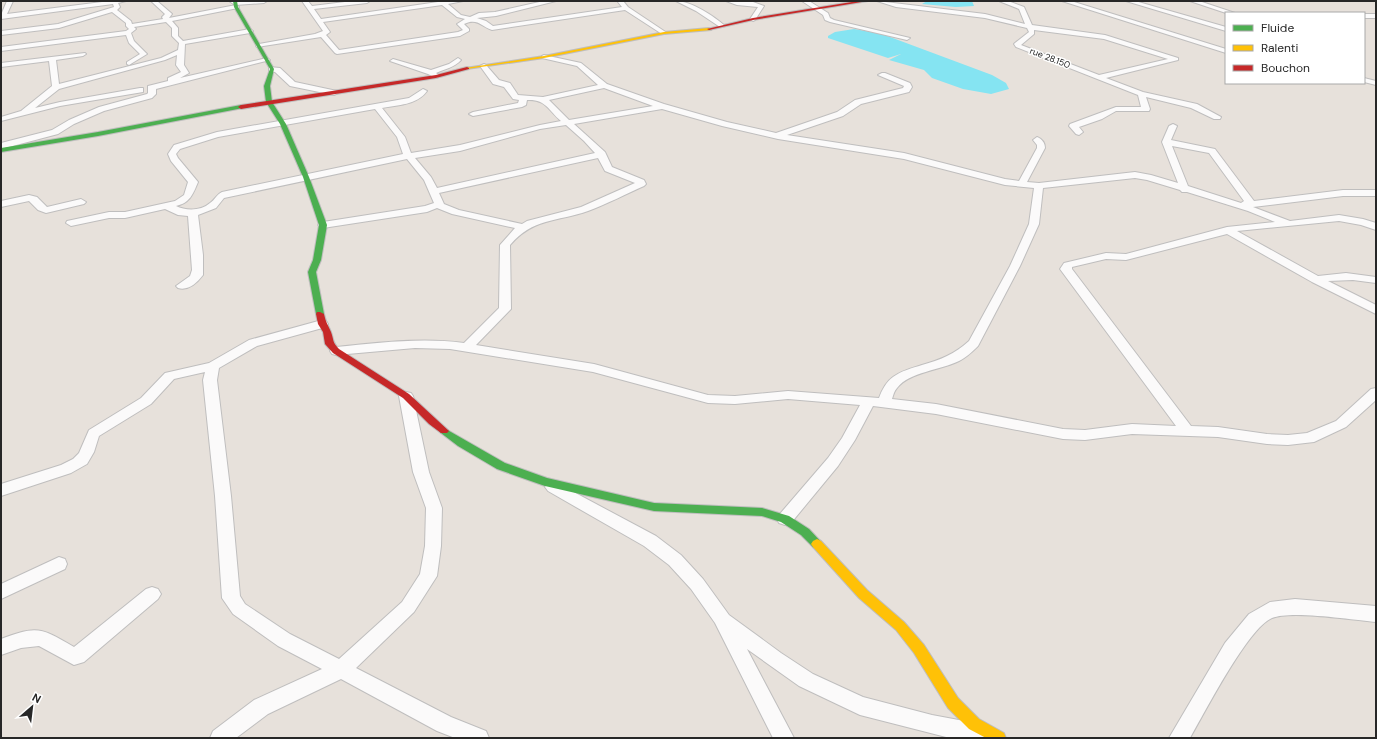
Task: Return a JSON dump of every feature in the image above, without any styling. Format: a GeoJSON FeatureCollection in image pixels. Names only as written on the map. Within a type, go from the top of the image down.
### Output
{"type":"FeatureCollection","features":[{"type":"Feature","properties":{"kind":"street"},"geometry":{"type":"LineString","coordinates":[[2,17],[10,1]]}},
{"type":"Feature","properties":{"kind":"street"},"geometry":{"type":"LineString","coordinates":[[67,9],[68,1]]}},
{"type":"Feature","properties":{"kind":"street"},"geometry":{"type":"LineString","coordinates":[[2,17],[123,1]]}},
{"type":"Feature","properties":{"kind":"street"},"geometry":{"type":"LineString","coordinates":[[154,1],[169,14],[164,17],[175,26],[177,32],[175,36],[182,43],[180,65],[185,73],[160,85]]}},
{"type":"Feature","properties":{"kind":"street"},"geometry":{"type":"LineString","coordinates":[[1,54],[1,49],[129,30],[234,3],[264,1]]}},
{"type":"Feature","properties":{"kind":"street"},"geometry":{"type":"LineString","coordinates":[[259,46],[323,35],[327,32],[305,1]]}},
{"type":"Feature","properties":{"kind":"street"},"geometry":{"type":"LineString","coordinates":[[310,8],[367,1]]}},
{"type":"Feature","properties":{"kind":"street"},"geometry":{"type":"LineString","coordinates":[[318,21],[442,2],[460,1]]}},
{"type":"Feature","properties":{"kind":"street"},"geometry":{"type":"LineString","coordinates":[[479,15],[496,14],[512,9],[550,3],[553,1]]}},
{"type":"Feature","properties":{"kind":"street"},"geometry":{"type":"LineString","coordinates":[[620,1],[626,8],[664,33]]}},
{"type":"Feature","properties":{"kind":"street"},"geometry":{"type":"LineString","coordinates":[[679,1],[698,10],[722,26]]}},
{"type":"Feature","properties":{"kind":"street"},"geometry":{"type":"LineString","coordinates":[[729,1],[743,4],[754,3],[761,6],[753,19]]}},
{"type":"Feature","properties":{"kind":"street"},"geometry":{"type":"LineString","coordinates":[[805,1],[826,14],[827,19],[832,22],[907,38]]}},
{"type":"Feature","properties":{"kind":"street"},"geometry":{"type":"LineString","coordinates":[[1,150],[98,134],[270,102],[334,93],[469,67],[544,57],[664,33],[722,26],[753,19],[866,1]]}},
{"type":"Feature","properties":{"kind":"street"},"geometry":{"type":"LineString","coordinates":[[880,1],[896,5],[985,16],[1029,27],[1104,36],[1176,59],[1099,77]]}},
{"type":"Feature","properties":{"kind":"street"},"geometry":{"type":"LineString","coordinates":[[1065,1],[1116,15],[1187,40],[1225,51]]}},
{"type":"Feature","properties":{"kind":"street"},"geometry":{"type":"LineString","coordinates":[[1129,1],[1225,29]]}},
{"type":"Feature","properties":{"kind":"street"},"geometry":{"type":"LineString","coordinates":[[1193,1],[1229,12]]}},
{"type":"Feature","properties":{"kind":"street"},"geometry":{"type":"LineString","coordinates":[[442,2],[457,14],[484,22],[492,28],[522,22],[626,8]]}},
{"type":"Feature","properties":{"kind":"street"},"geometry":{"type":"LineString","coordinates":[[1005,2],[1022,8],[1029,27]]}},
{"type":"Feature","properties":{"kind":"street"},"geometry":{"type":"LineString","coordinates":[[1,33],[59,26],[113,10],[117,7],[115,3]]}},
{"type":"Feature","properties":{"kind":"street"},"geometry":{"type":"LineString","coordinates":[[234,3],[272,69],[277,70],[293,84],[334,93]]}},
{"type":"Feature","properties":{"kind":"street"},"geometry":{"type":"LineString","coordinates":[[323,35],[337,52],[460,34],[467,30],[460,24],[490,8]]}},
{"type":"Feature","properties":{"kind":"street"},"geometry":{"type":"LineString","coordinates":[[107,73],[144,55],[142,51],[131,42],[129,22],[113,10]]}},
{"type":"Feature","properties":{"kind":"street"},"geometry":{"type":"LineString","coordinates":[[1376,12],[1371,12],[1376,16]]}},
{"type":"Feature","properties":{"kind":"street"},"geometry":{"type":"LineString","coordinates":[[1365,16],[1376,16]]}},
{"type":"Feature","properties":{"kind":"street","name":"rue 28.150"},"geometry":{"type":"LineString","coordinates":[[1029,27],[1032,35],[1018,44],[1018,46],[1142,94],[1194,106],[1217,117]]}},
{"type":"Feature","properties":{"kind":"street"},"geometry":{"type":"LineString","coordinates":[[182,43],[250,31]]}},
{"type":"Feature","properties":{"kind":"street"},"geometry":{"type":"LineString","coordinates":[[25,112],[56,87],[163,59],[182,51]]}},
{"type":"Feature","properties":{"kind":"street"},"geometry":{"type":"LineString","coordinates":[[1,65],[83,54]]}},
{"type":"Feature","properties":{"kind":"street"},"geometry":{"type":"LineString","coordinates":[[544,57],[579,64],[604,86],[661,106],[747,130],[897,155],[1021,185],[1039,186],[1135,176],[1148,177],[1185,190],[1235,204],[1289,224]]}},
{"type":"Feature","properties":{"kind":"street"},"geometry":{"type":"LineString","coordinates":[[52,58],[56,87]]}},
{"type":"Feature","properties":{"kind":"street"},"geometry":{"type":"LineString","coordinates":[[1,119],[60,104],[151,88],[267,60]]}},
{"type":"Feature","properties":{"kind":"street"},"geometry":{"type":"LineString","coordinates":[[394,61],[434,74],[458,60]]}},
{"type":"Feature","properties":{"kind":"street"},"geometry":{"type":"LineString","coordinates":[[484,66],[496,82],[507,85],[516,97],[543,99],[604,86]]}},
{"type":"Feature","properties":{"kind":"street"},"geometry":{"type":"LineString","coordinates":[[272,69],[267,86],[270,102],[283,124],[306,177],[323,225],[317,260],[312,272],[322,324],[329,344],[336,351],[406,396],[432,422],[462,444],[501,466],[545,482],[654,507],[679,510],[762,512],[786,519],[806,532],[863,594],[900,626],[919,649],[952,703],[974,724],[999,738]]}},
{"type":"Feature","properties":{"kind":"street"},"geometry":{"type":"LineString","coordinates":[[778,136],[840,114],[858,102],[906,90],[908,87],[907,85],[882,75]]}},
{"type":"Feature","properties":{"kind":"street"},"geometry":{"type":"LineString","coordinates":[[1365,80],[1376,82]]}},
{"type":"Feature","properties":{"kind":"street"},"geometry":{"type":"LineString","coordinates":[[1,146],[63,129],[74,121],[108,107],[151,95],[151,88]]}},
{"type":"Feature","properties":{"kind":"street"},"geometry":{"type":"LineString","coordinates":[[71,223],[109,215],[125,214],[167,206],[178,203],[188,196],[190,188],[193,185],[191,178],[174,159],[172,154],[178,147],[217,135],[411,100],[420,95],[423,91]]}},
{"type":"Feature","properties":{"kind":"street"},"geometry":{"type":"LineString","coordinates":[[1079,132],[1073,126],[1099,117],[1109,111],[1146,109],[1142,94]]}},
{"type":"Feature","properties":{"kind":"street"},"geometry":{"type":"LineString","coordinates":[[473,114],[522,105],[523,98]]}},
{"type":"Feature","properties":{"kind":"street"},"geometry":{"type":"LineString","coordinates":[[467,347],[505,309],[505,245],[516,232],[531,223],[584,209],[641,184],[641,182],[608,169],[602,154],[543,99]]}},
{"type":"Feature","properties":{"kind":"street"},"geometry":{"type":"LineString","coordinates":[[377,106],[401,137],[406,152],[428,179],[434,191],[439,204],[438,205]]}},
{"type":"Feature","properties":{"kind":"street"},"geometry":{"type":"LineString","coordinates":[[167,206],[182,213],[193,213],[213,206],[221,196],[225,194],[409,156],[460,148],[540,127],[661,106]]}},
{"type":"Feature","properties":{"kind":"street"},"geometry":{"type":"LineString","coordinates":[[1173,126],[1166,142],[1185,190]]}},
{"type":"Feature","properties":{"kind":"street"},"geometry":{"type":"LineString","coordinates":[[1021,185],[1041,148],[1041,145],[1037,140]]}},
{"type":"Feature","properties":{"kind":"street"},"geometry":{"type":"LineString","coordinates":[[1166,142],[1212,151],[1251,204]]}},
{"type":"Feature","properties":{"kind":"street"},"geometry":{"type":"LineString","coordinates":[[434,191],[602,154]]}},
{"type":"Feature","properties":{"kind":"street"},"geometry":{"type":"LineString","coordinates":[[786,519],[833,462],[876,402],[896,381],[958,357],[968,350],[974,343],[1015,266],[1034,224],[1039,186]]}},
{"type":"Feature","properties":{"kind":"street"},"geometry":{"type":"LineString","coordinates":[[1235,204],[1273,203],[1348,192],[1376,193]]}},
{"type":"Feature","properties":{"kind":"street"},"geometry":{"type":"LineString","coordinates":[[1,204],[29,198],[34,199],[41,208],[46,210],[81,202]]}},
{"type":"Feature","properties":{"kind":"street"},"geometry":{"type":"LineString","coordinates":[[323,225],[427,209],[438,205],[456,212],[523,227]]}},
{"type":"Feature","properties":{"kind":"street"},"geometry":{"type":"LineString","coordinates":[[182,286],[191,282],[197,274],[199,265],[193,213]]}},
{"type":"Feature","properties":{"kind":"street"},"geometry":{"type":"LineString","coordinates":[[1187,431],[1166,400],[1147,379],[1068,272],[1066,267],[1068,265],[1100,256],[1126,257],[1227,230],[1340,218],[1363,222],[1376,227]]}},
{"type":"Feature","properties":{"kind":"street"},"geometry":{"type":"LineString","coordinates":[[1227,230],[1316,280],[1376,310]]}},
{"type":"Feature","properties":{"kind":"street"},"geometry":{"type":"LineString","coordinates":[[1316,280],[1340,276],[1363,277],[1376,280]]}},
{"type":"Feature","properties":{"kind":"street"},"geometry":{"type":"LineString","coordinates":[[1,490],[66,469],[75,464],[83,458],[90,438],[94,433],[146,401],[170,376],[213,366],[253,343],[322,324]]}},
{"type":"Feature","properties":{"kind":"street"},"geometry":{"type":"LineString","coordinates":[[336,351],[415,344],[450,345],[594,368],[708,399],[735,400],[788,395],[876,402],[943,411],[1063,434],[1085,435],[1132,429],[1218,432],[1267,439],[1288,440],[1309,438],[1341,424],[1376,392]]}},
{"type":"Feature","properties":{"kind":"street"},"geometry":{"type":"LineString","coordinates":[[213,366],[210,380],[223,496],[231,598],[239,609],[284,640],[444,724],[480,738]]}},
{"type":"Feature","properties":{"kind":"street"},"geometry":{"type":"LineString","coordinates":[[220,738],[261,707],[341,670],[408,607],[428,576],[433,546],[434,508],[421,472],[406,396]]}},
{"type":"Feature","properties":{"kind":"street"},"geometry":{"type":"LineString","coordinates":[[545,482],[650,541],[675,560],[697,584],[721,618],[784,738]]}},
{"type":"Feature","properties":{"kind":"street"},"geometry":{"type":"LineString","coordinates":[[1,592],[59,564]]}},
{"type":"Feature","properties":{"kind":"street"},"geometry":{"type":"LineString","coordinates":[[1,647],[30,637],[36,637],[42,638],[74,657],[77,656],[152,594]]}},
{"type":"Feature","properties":{"kind":"street"},"geometry":{"type":"LineString","coordinates":[[1178,738],[1232,648],[1255,619],[1270,610],[1295,607],[1376,614]]}},
{"type":"Feature","properties":{"kind":"street"},"geometry":{"type":"LineString","coordinates":[[721,618],[774,659],[806,680],[860,706],[932,725],[999,738]]}},
{"type":"Feature","properties":{"kind":"water"},"geometry":{"type":"Polygon","coordinates":[[[927,1],[972,1],[974,6],[956,7],[922,4],[927,1]]]}},
{"type":"Feature","properties":{"kind":"water"},"geometry":{"type":"Polygon","coordinates":[[[854,29],[882,34],[992,75],[1006,83],[1009,89],[991,94],[963,89],[932,78],[924,70],[889,60],[901,54],[888,58],[828,38],[828,36],[835,32],[854,29]]]}},
{"type":"Feature","properties":{"kind":"traffic: fast"},"geometry":{"type":"LineString","coordinates":[[235,1],[236,7],[272,69],[267,86],[269,102],[283,124],[306,177],[323,225],[317,260],[312,272],[320,314]]}},
{"type":"Feature","properties":{"kind":"traffic: fast"},"geometry":{"type":"LineString","coordinates":[[1,150],[98,134],[241,107]]}},
{"type":"Feature","properties":{"kind":"traffic: fast"},"geometry":{"type":"LineString","coordinates":[[444,431],[462,444],[501,466],[545,482],[654,507],[762,512],[785,519],[805,532],[817,544]]}},
{"type":"Feature","properties":{"kind":"traffic: slow"},"geometry":{"type":"LineString","coordinates":[[467,68],[544,57],[664,33],[709,29]]}},
{"type":"Feature","properties":{"kind":"traffic: slow"},"geometry":{"type":"LineString","coordinates":[[817,544],[863,594],[900,626],[919,649],[953,703],[974,724],[999,738]]}},
{"type":"Feature","properties":{"kind":"traffic: jam"},"geometry":{"type":"LineString","coordinates":[[709,29],[753,19],[866,1]]}},
{"type":"Feature","properties":{"kind":"traffic: jam"},"geometry":{"type":"LineString","coordinates":[[241,107],[436,76],[467,68]]}},
{"type":"Feature","properties":{"kind":"traffic: jam"},"geometry":{"type":"LineString","coordinates":[[320,314],[322,324],[327,332],[329,344],[336,351],[406,396],[432,422],[444,431]]}}]}
